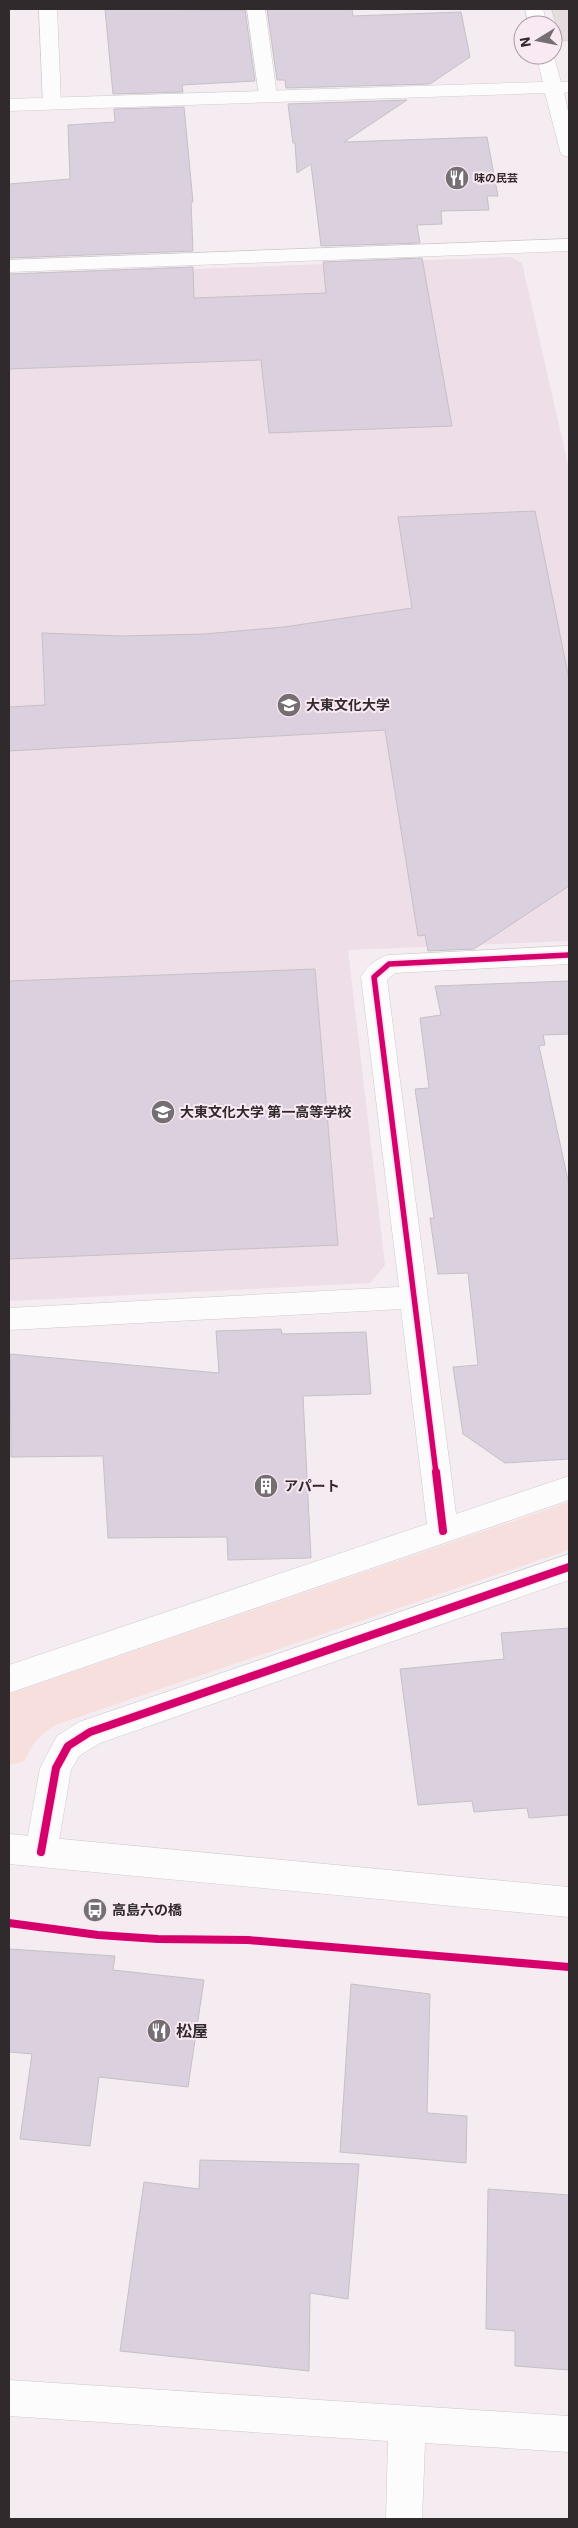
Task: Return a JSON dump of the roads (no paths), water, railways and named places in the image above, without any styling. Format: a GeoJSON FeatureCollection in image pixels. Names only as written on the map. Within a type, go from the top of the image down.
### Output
{"type":"FeatureCollection","features":[{"type":"Feature","properties":{"kind":"highway"},"geometry":{"type":"LineString","coordinates":[[561,9],[569,36]]}},
{"type":"Feature","properties":{"kind":"street"},"geometry":{"type":"LineString","coordinates":[[48,9],[52,104]]}},
{"type":"Feature","properties":{"kind":"street"},"geometry":{"type":"LineString","coordinates":[[256,9],[268,96]]}},
{"type":"Feature","properties":{"kind":"street"},"geometry":{"type":"LineString","coordinates":[[550,65],[561,87],[569,151]]}},
{"type":"Feature","properties":{"kind":"street"},"geometry":{"type":"LineString","coordinates":[[9,105],[561,87]]}},
{"type":"Feature","properties":{"kind":"street"},"geometry":{"type":"LineString","coordinates":[[9,266],[569,245]]}},
{"type":"Feature","properties":{"kind":"street"},"geometry":{"type":"LineString","coordinates":[[443,1531],[374,977],[389,964],[569,955]]}},
{"type":"Feature","properties":{"kind":"street"},"geometry":{"type":"LineString","coordinates":[[9,1319],[415,1297]]}},
{"type":"Feature","properties":{"kind":"street"},"geometry":{"type":"LineString","coordinates":[[9,1679],[569,1488]]}},
{"type":"Feature","properties":{"kind":"street"},"geometry":{"type":"LineString","coordinates":[[41,1852],[56,1768],[68,1746],[90,1732],[569,1567]]}},
{"type":"Feature","properties":{"kind":"street"},"geometry":{"type":"LineString","coordinates":[[9,1849],[569,1902]]}},
{"type":"Feature","properties":{"kind":"street"},"geometry":{"type":"LineString","coordinates":[[9,2398],[569,2434]]}},
{"type":"Feature","properties":{"kind":"street"},"geometry":{"type":"LineString","coordinates":[[404,2519],[407,2423]]}},
{"type":"Feature","properties":{"kind":"place","name":"味の民芸"},"geometry":{"type":"Point","coordinates":[457,178]}},
{"type":"Feature","properties":{"kind":"place","name":"大東文化大学"},"geometry":{"type":"Point","coordinates":[289,705]}},
{"type":"Feature","properties":{"kind":"place","name":"大東文化大学 第一高等学校"},"geometry":{"type":"Point","coordinates":[163,1112]}},
{"type":"Feature","properties":{"kind":"place","name":"アパート"},"geometry":{"type":"Point","coordinates":[266,1486]}},
{"type":"Feature","properties":{"kind":"place","name":"高島六の橋"},"geometry":{"type":"Point","coordinates":[95,1910]}},
{"type":"Feature","properties":{"kind":"place","name":"松屋"},"geometry":{"type":"Point","coordinates":[159,2031]}}]}
